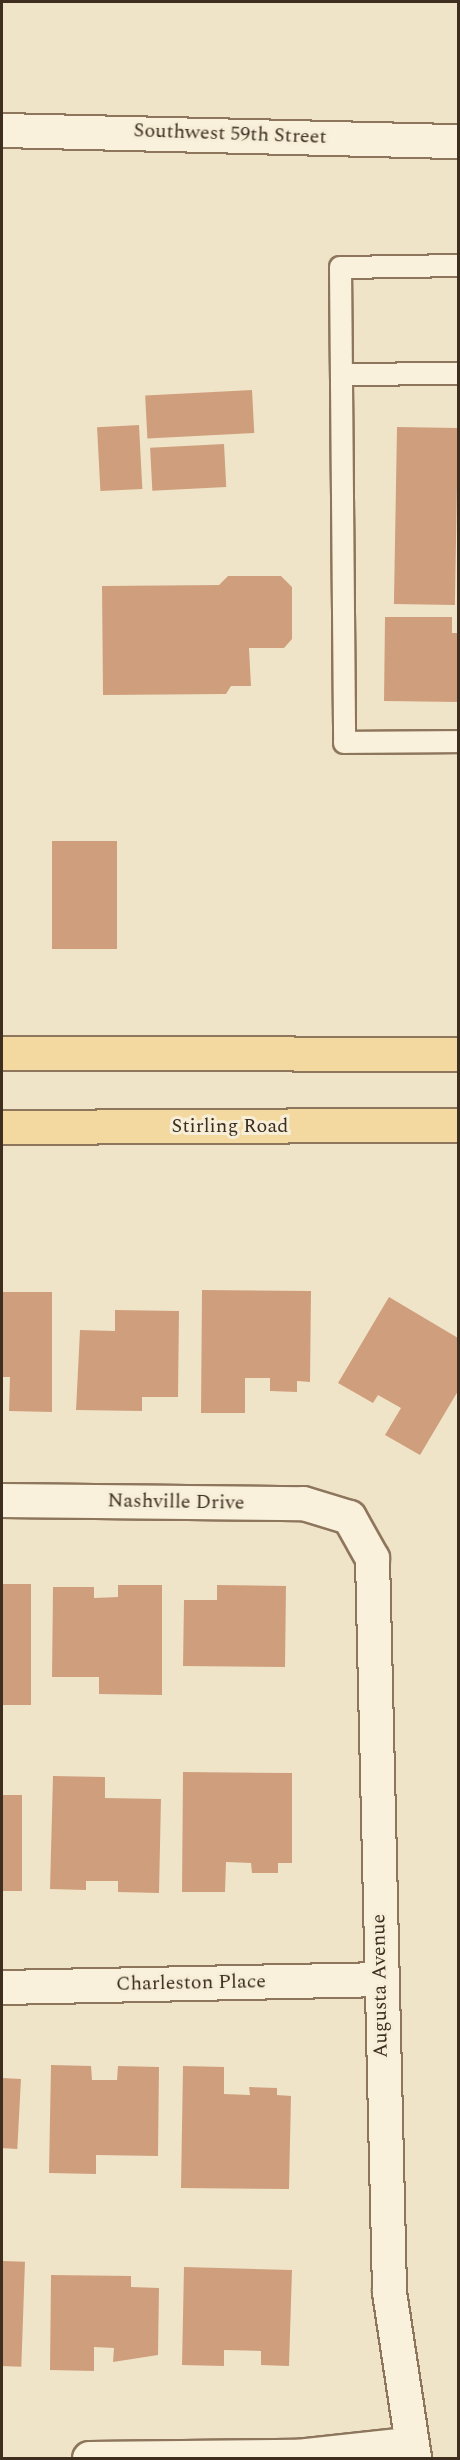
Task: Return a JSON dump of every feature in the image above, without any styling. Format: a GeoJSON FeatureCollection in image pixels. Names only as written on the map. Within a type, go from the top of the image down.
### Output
{"type":"FeatureCollection","features":[{"type":"Feature","properties":{"kind":"main road"},"geometry":{"type":"LineString","coordinates":[[2,1053],[459,1054]]}},
{"type":"Feature","properties":{"kind":"main road","name":"Stirling Road"},"geometry":{"type":"LineString","coordinates":[[2,1127],[459,1125]]}},
{"type":"Feature","properties":{"kind":"street","name":"Southwest 59th Street"},"geometry":{"type":"LineString","coordinates":[[2,130],[459,141]]}},
{"type":"Feature","properties":{"kind":"street","name":"Nashville Drive"},"geometry":{"type":"LineString","coordinates":[[2,1500],[303,1503],[349,1517]]}},
{"type":"Feature","properties":{"kind":"street","name":"Augusta Avenue"},"geometry":{"type":"LineString","coordinates":[[349,1517],[372,1558],[389,2292],[410,2451]]}},
{"type":"Feature","properties":{"kind":"street","name":"Charleston Place"},"geometry":{"type":"LineString","coordinates":[[2,1987],[380,1979]]}},
{"type":"Feature","properties":{"kind":"street"},"geometry":{"type":"LineString","coordinates":[[89,2458],[297,2456],[410,2451]]}},
{"type":"Feature","properties":{"kind":"lane"},"geometry":{"type":"LineString","coordinates":[[459,265],[340,267],[344,742],[459,741]]}},
{"type":"Feature","properties":{"kind":"lane"},"geometry":{"type":"LineString","coordinates":[[341,374],[459,373]]}},
{"type":"Feature","properties":{"kind":"building"},"geometry":{"type":"Polygon","coordinates":[[[252,390],[254,433],[147,439],[145,396],[252,390]]]}},
{"type":"Feature","properties":{"kind":"building"},"geometry":{"type":"Polygon","coordinates":[[[139,425],[142,489],[100,491],[97,427],[139,425]]]}},
{"type":"Feature","properties":{"kind":"building"},"geometry":{"type":"Polygon","coordinates":[[[397,427],[458,428],[455,605],[394,604],[397,427]]]}},
{"type":"Feature","properties":{"kind":"building"},"geometry":{"type":"Polygon","coordinates":[[[224,444],[226,487],[152,491],[150,448],[224,444]]]}},
{"type":"Feature","properties":{"kind":"building"},"geometry":{"type":"Polygon","coordinates":[[[228,576],[281,576],[292,587],[292,639],[284,648],[249,648],[251,686],[231,686],[226,694],[103,695],[102,586],[219,585],[228,576]]]}},
{"type":"Feature","properties":{"kind":"building"},"geometry":{"type":"Polygon","coordinates":[[[385,617],[452,617],[452,633],[458,633],[458,702],[384,701],[385,617]]]}},
{"type":"Feature","properties":{"kind":"building"},"geometry":{"type":"Polygon","coordinates":[[[52,841],[117,841],[117,949],[52,949],[52,841]]]}},
{"type":"Feature","properties":{"kind":"building"},"geometry":{"type":"Polygon","coordinates":[[[202,1290],[311,1291],[310,1382],[297,1381],[297,1392],[270,1391],[270,1378],[245,1378],[245,1413],[201,1413],[202,1290]]]}},
{"type":"Feature","properties":{"kind":"building"},"geometry":{"type":"Polygon","coordinates":[[[2,1292],[52,1292],[52,1412],[9,1411],[10,1377],[2,1377],[2,1292]]]}},
{"type":"Feature","properties":{"kind":"building"},"geometry":{"type":"Polygon","coordinates":[[[389,1297],[458,1338],[458,1391],[420,1455],[385,1435],[401,1408],[378,1395],[373,1403],[338,1383],[389,1297]]]}},
{"type":"Feature","properties":{"kind":"building"},"geometry":{"type":"Polygon","coordinates":[[[115,1310],[179,1311],[178,1397],[142,1397],[142,1411],[76,1410],[80,1330],[115,1331],[115,1310]]]}},
{"type":"Feature","properties":{"kind":"building"},"geometry":{"type":"Polygon","coordinates":[[[2,1584],[31,1584],[31,1705],[2,1705],[2,1584]]]}},
{"type":"Feature","properties":{"kind":"building"},"geometry":{"type":"Polygon","coordinates":[[[118,1585],[162,1585],[162,1695],[99,1694],[99,1677],[52,1677],[53,1587],[94,1587],[94,1598],[118,1597],[118,1585]]]}},
{"type":"Feature","properties":{"kind":"building"},"geometry":{"type":"Polygon","coordinates":[[[217,1585],[286,1586],[285,1667],[183,1666],[184,1600],[217,1600],[217,1585]]]}},
{"type":"Feature","properties":{"kind":"building"},"geometry":{"type":"Polygon","coordinates":[[[183,1772],[292,1773],[292,1863],[278,1863],[278,1873],[252,1873],[251,1863],[226,1862],[225,1892],[182,1892],[183,1772]]]}},
{"type":"Feature","properties":{"kind":"building"},"geometry":{"type":"Polygon","coordinates":[[[53,1776],[105,1777],[105,1798],[161,1799],[159,1893],[118,1892],[118,1881],[86,1881],[86,1890],[50,1889],[53,1776]]]}},
{"type":"Feature","properties":{"kind":"building"},"geometry":{"type":"Polygon","coordinates":[[[2,1795],[22,1795],[22,1891],[2,1891],[2,1795]]]}},
{"type":"Feature","properties":{"kind":"building"},"geometry":{"type":"Polygon","coordinates":[[[51,2065],[91,2066],[92,2080],[117,2080],[118,2066],[159,2067],[158,2156],[96,2155],[96,2174],[49,2173],[51,2065]]]}},
{"type":"Feature","properties":{"kind":"building"},"geometry":{"type":"Polygon","coordinates":[[[183,2066],[224,2067],[224,2094],[250,2095],[249,2087],[277,2088],[277,2095],[291,2096],[289,2189],[181,2188],[183,2066]]]}},
{"type":"Feature","properties":{"kind":"building"},"geometry":{"type":"Polygon","coordinates":[[[2,2078],[21,2079],[17,2149],[2,2148],[2,2078]]]}},
{"type":"Feature","properties":{"kind":"building"},"geometry":{"type":"Polygon","coordinates":[[[2,2261],[25,2262],[21,2367],[2,2366],[2,2261]]]}},
{"type":"Feature","properties":{"kind":"building"},"geometry":{"type":"Polygon","coordinates":[[[184,2267],[292,2270],[289,2366],[261,2365],[261,2351],[224,2350],[224,2366],[182,2365],[184,2267]]]}},
{"type":"Feature","properties":{"kind":"building"},"geometry":{"type":"Polygon","coordinates":[[[51,2275],[131,2276],[131,2287],[159,2288],[158,2355],[113,2362],[114,2348],[94,2347],[94,2371],[50,2370],[51,2275]]]}}]}
